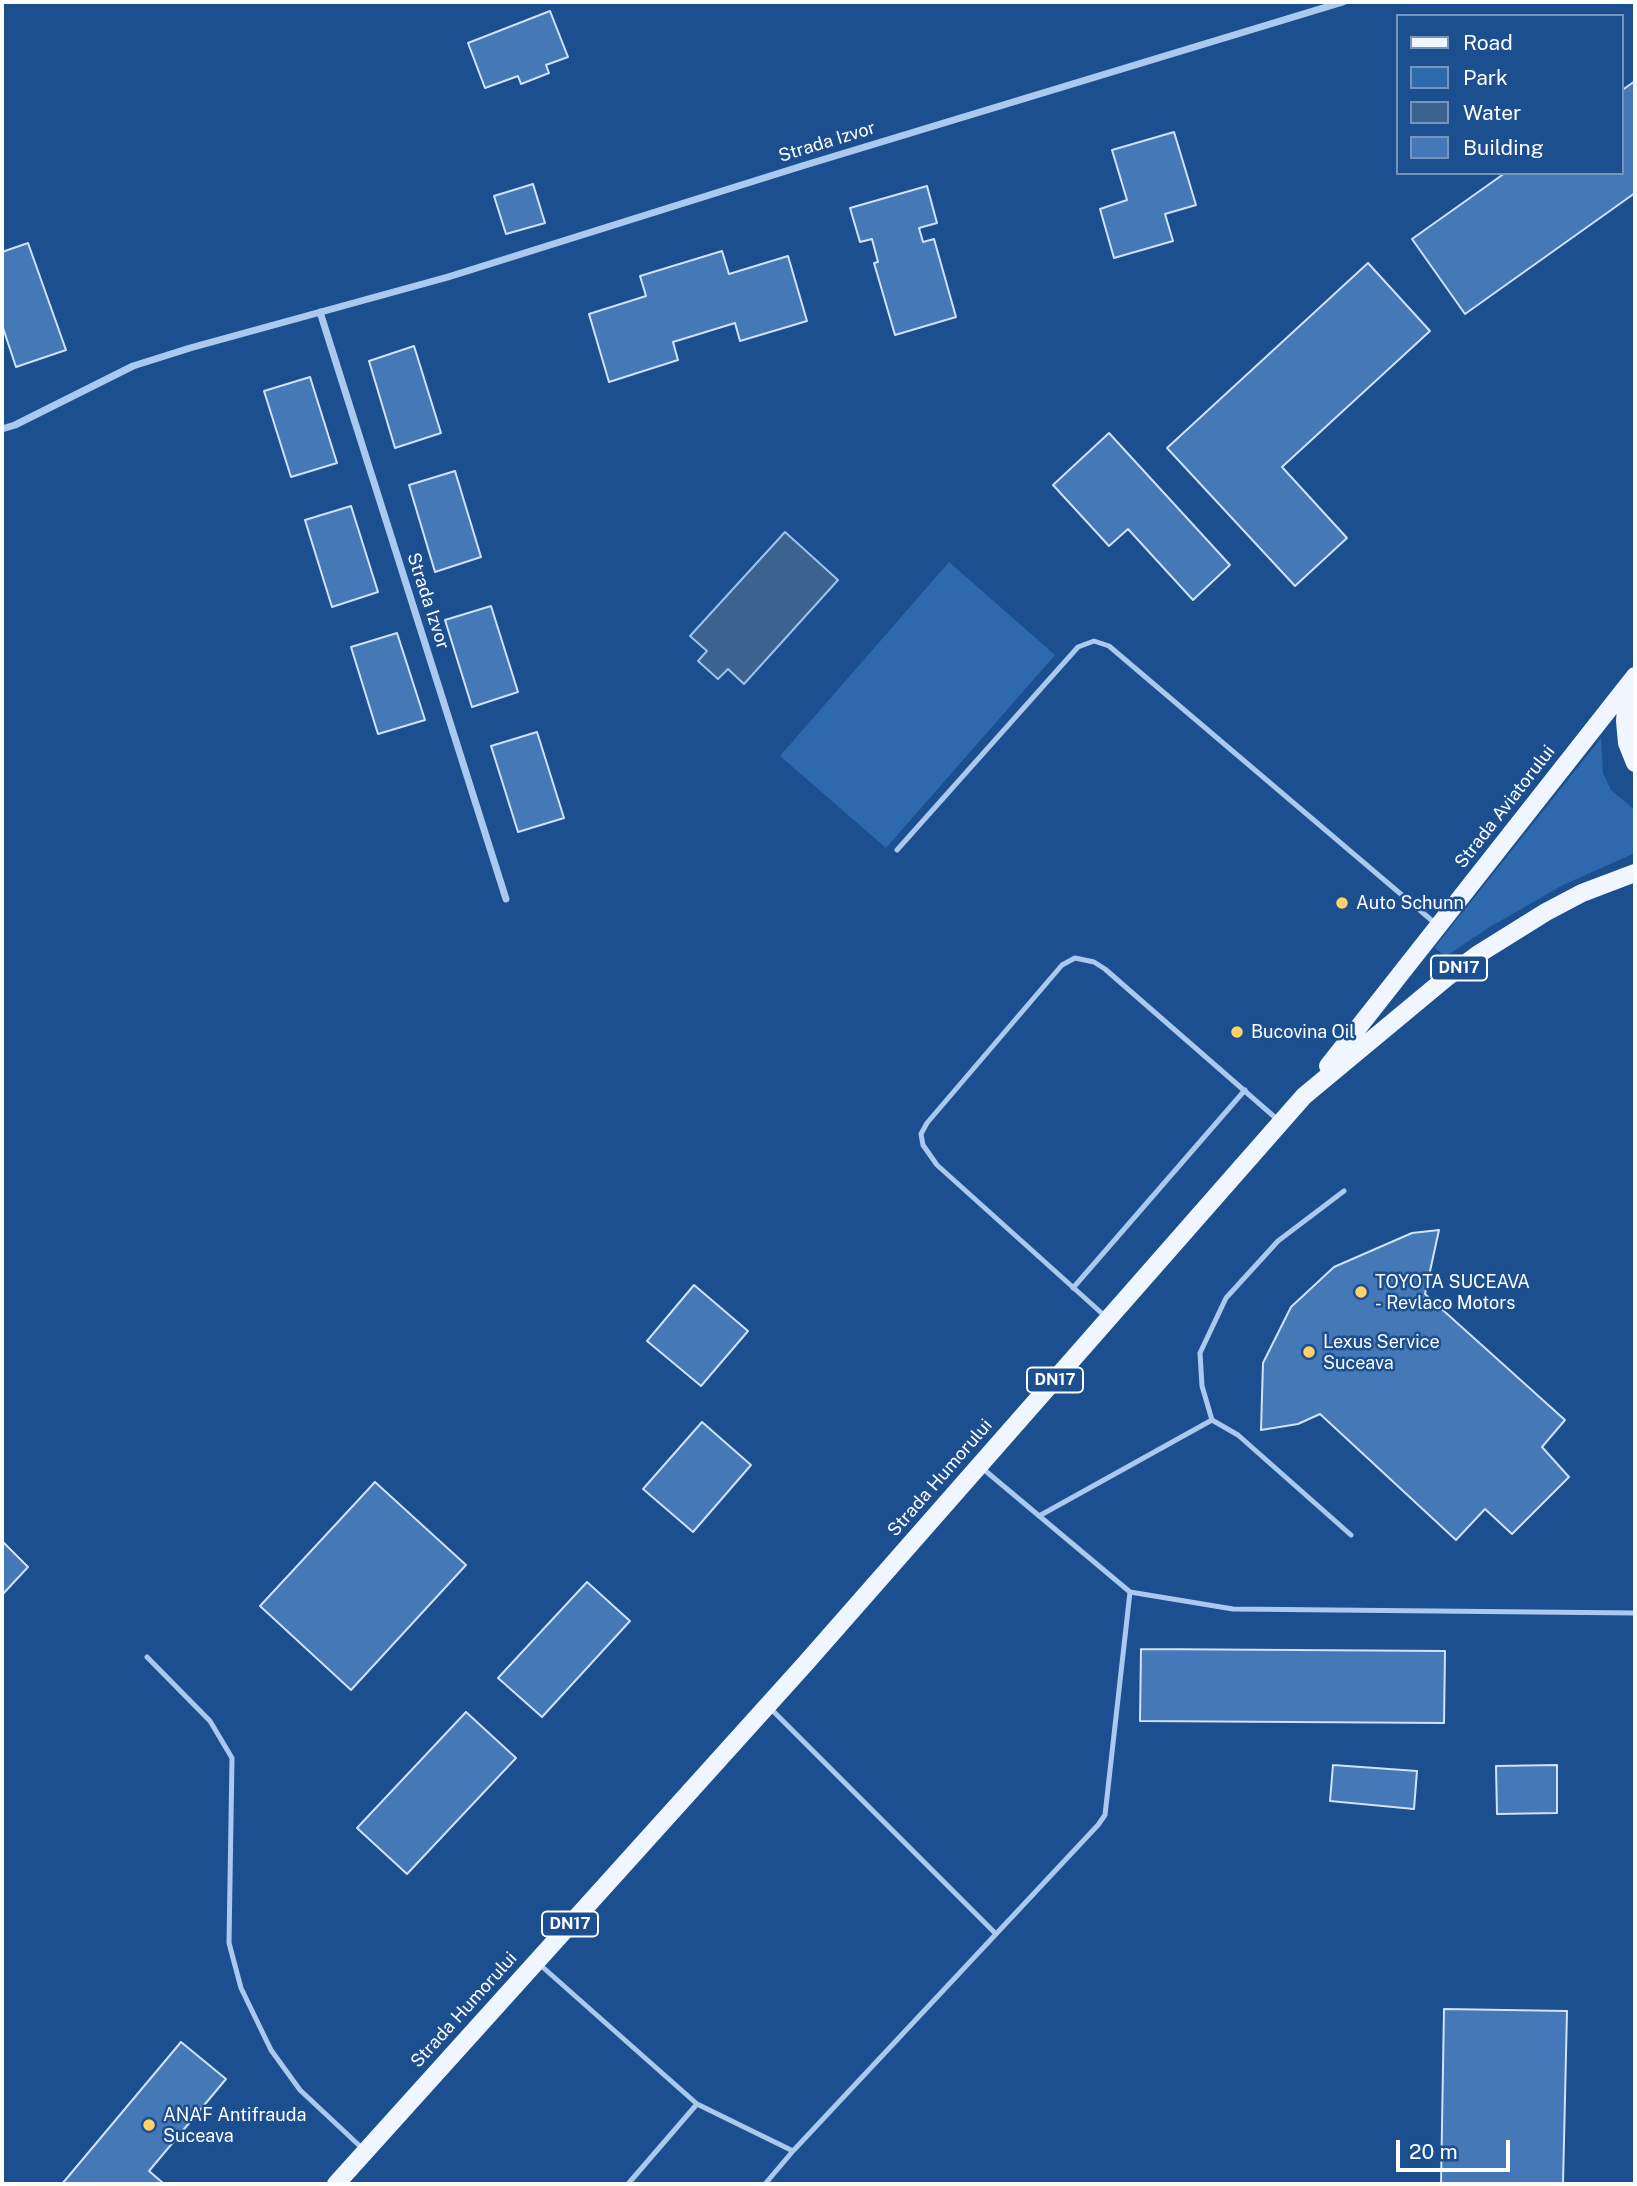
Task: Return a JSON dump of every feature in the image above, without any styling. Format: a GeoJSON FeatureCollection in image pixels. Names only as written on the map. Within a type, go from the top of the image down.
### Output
{"type":"FeatureCollection","features":[{"type":"Feature","properties":{"kind":"main road"},"geometry":{"type":"LineString","coordinates":[[1632,681],[1625,721],[1627,743],[1635,762]]}},
{"type":"Feature","properties":{"kind":"main road","name":"Strada Aviatorului"},"geometry":{"type":"LineString","coordinates":[[1304,1096],[1632,681]]}},
{"type":"Feature","properties":{"kind":"main road","name":"Strada Humorului"},"geometry":{"type":"LineString","coordinates":[[336,2184],[768,1705],[1304,1096],[1477,955],[1570,900],[1635,873]]}},
{"type":"Feature","properties":{"kind":"street","name":"Strada Izvor"},"geometry":{"type":"LineString","coordinates":[[2,429],[133,366],[449,277],[802,166],[1343,2]]}},
{"type":"Feature","properties":{"kind":"street","name":"Strada Izvor"},"geometry":{"type":"LineString","coordinates":[[320,312],[506,899]]}},
{"type":"Feature","properties":{"kind":"lane"},"geometry":{"type":"LineString","coordinates":[[897,850],[1078,647],[1094,641],[1109,646],[1438,926]]}},
{"type":"Feature","properties":{"kind":"lane"},"geometry":{"type":"LineString","coordinates":[[1109,1319],[937,1165],[923,1145],[921,1134],[927,1123],[1062,965],[1075,958],[1094,962],[1105,969],[1280,1122]]}},
{"type":"Feature","properties":{"kind":"lane"},"geometry":{"type":"LineString","coordinates":[[1073,1288],[1245,1090]]}},
{"type":"Feature","properties":{"kind":"lane"},"geometry":{"type":"LineString","coordinates":[[1344,1191],[1278,1241],[1226,1298],[1200,1353],[1202,1386],[1212,1420],[1238,1435],[1351,1535]]}},
{"type":"Feature","properties":{"kind":"lane"},"geometry":{"type":"LineString","coordinates":[[1039,1516],[1212,1420]]}},
{"type":"Feature","properties":{"kind":"lane"},"geometry":{"type":"LineString","coordinates":[[979,1466],[1130,1592],[1233,1609],[1635,1613]]}},
{"type":"Feature","properties":{"kind":"lane"},"geometry":{"type":"LineString","coordinates":[[765,2184],[1105,1815],[1130,1592]]}},
{"type":"Feature","properties":{"kind":"lane"},"geometry":{"type":"LineString","coordinates":[[147,1657],[210,1721],[232,1758],[229,1943],[241,1988],[271,2050],[300,2090],[365,2151]]}},
{"type":"Feature","properties":{"kind":"lane"},"geometry":{"type":"LineString","coordinates":[[768,1705],[996,1934]]}},
{"type":"Feature","properties":{"kind":"lane"},"geometry":{"type":"LineString","coordinates":[[537,1961],[697,2104],[793,2151]]}},
{"type":"Feature","properties":{"kind":"lane"},"geometry":{"type":"LineString","coordinates":[[628,2184],[697,2104]]}},
{"type":"Feature","properties":{"kind":"green space"},"geometry":{"type":"Polygon","coordinates":[[[949,562],[1055,655],[886,848],[780,756],[949,562]]]}},
{"type":"Feature","properties":{"kind":"green space"},"geometry":{"type":"Polygon","coordinates":[[[1601,738],[1603,773],[1611,790],[1635,810],[1635,853],[1563,885],[1488,928],[1445,957],[1435,947],[1601,738]]]}},
{"type":"Feature","properties":{"kind":"water"},"geometry":{"type":"Polygon","coordinates":[[[785,532],[838,580],[744,684],[728,669],[718,679],[698,661],[707,651],[690,636],[785,532]]]}},
{"type":"Feature","properties":{"kind":"building"},"geometry":{"type":"Polygon","coordinates":[[[550,11],[568,57],[546,65],[549,73],[521,84],[518,76],[485,88],[468,43],[550,11]]]}},
{"type":"Feature","properties":{"kind":"building"},"geometry":{"type":"Polygon","coordinates":[[[1635,81],[1635,193],[1465,314],[1412,239],[1502,175],[1623,175],[1623,90],[1635,81]]]}},
{"type":"Feature","properties":{"kind":"building"},"geometry":{"type":"Polygon","coordinates":[[[1174,132],[1196,205],[1165,214],[1173,241],[1114,258],[1100,209],[1127,200],[1112,150],[1174,132]]]}},
{"type":"Feature","properties":{"kind":"building"},"geometry":{"type":"Polygon","coordinates":[[[533,184],[545,223],[506,234],[494,196],[533,184]]]}},
{"type":"Feature","properties":{"kind":"building"},"geometry":{"type":"Polygon","coordinates":[[[927,186],[937,223],[919,228],[923,242],[934,239],[956,317],[895,335],[874,263],[878,262],[872,239],[860,242],[850,208],[927,186]]]}},
{"type":"Feature","properties":{"kind":"building"},"geometry":{"type":"Polygon","coordinates":[[[28,243],[66,350],[16,367],[2,325],[2,252],[28,243]]]}},
{"type":"Feature","properties":{"kind":"building"},"geometry":{"type":"Polygon","coordinates":[[[722,251],[729,274],[788,256],[807,321],[740,341],[735,323],[673,342],[678,360],[609,382],[589,314],[646,296],[640,276],[722,251]]]}},
{"type":"Feature","properties":{"kind":"building"},"geometry":{"type":"Polygon","coordinates":[[[1368,263],[1430,331],[1282,467],[1347,538],[1295,586],[1167,448],[1368,263]]]}},
{"type":"Feature","properties":{"kind":"building"},"geometry":{"type":"Polygon","coordinates":[[[414,346],[441,433],[395,448],[369,361],[414,346]]]}},
{"type":"Feature","properties":{"kind":"building"},"geometry":{"type":"Polygon","coordinates":[[[310,377],[337,463],[291,477],[264,391],[310,377]]]}},
{"type":"Feature","properties":{"kind":"building"},"geometry":{"type":"Polygon","coordinates":[[[1109,433],[1230,565],[1193,600],[1128,529],[1109,546],[1053,485],[1109,433]]]}},
{"type":"Feature","properties":{"kind":"building"},"geometry":{"type":"Polygon","coordinates":[[[455,471],[481,557],[435,572],[409,485],[455,471]]]}},
{"type":"Feature","properties":{"kind":"building"},"geometry":{"type":"Polygon","coordinates":[[[351,506],[378,592],[332,607],[305,520],[351,506]]]}},
{"type":"Feature","properties":{"kind":"building"},"geometry":{"type":"Polygon","coordinates":[[[491,606],[518,692],[472,707],[445,620],[491,606]]]}},
{"type":"Feature","properties":{"kind":"building"},"geometry":{"type":"Polygon","coordinates":[[[397,633],[425,720],[378,734],[351,647],[397,633]]]}},
{"type":"Feature","properties":{"kind":"building"},"geometry":{"type":"Polygon","coordinates":[[[537,732],[564,818],[518,832],[491,746],[537,732]]]}},
{"type":"Feature","properties":{"kind":"building"},"geometry":{"type":"Polygon","coordinates":[[[1439,1230],[1425,1294],[1565,1420],[1542,1447],[1569,1477],[1512,1534],[1485,1509],[1456,1540],[1320,1414],[1298,1424],[1261,1430],[1263,1363],[1291,1307],[1334,1267],[1412,1233],[1439,1230]]]}},
{"type":"Feature","properties":{"kind":"building"},"geometry":{"type":"Polygon","coordinates":[[[694,1285],[748,1331],[701,1386],[647,1341],[694,1285]]]}},
{"type":"Feature","properties":{"kind":"building"},"geometry":{"type":"Polygon","coordinates":[[[702,1422],[751,1465],[693,1532],[643,1489],[702,1422]]]}},
{"type":"Feature","properties":{"kind":"building"},"geometry":{"type":"Polygon","coordinates":[[[375,1482],[466,1565],[351,1690],[260,1606],[375,1482]]]}},
{"type":"Feature","properties":{"kind":"building"},"geometry":{"type":"Polygon","coordinates":[[[2,1541],[28,1567],[2,1595],[2,1541]]]}},
{"type":"Feature","properties":{"kind":"building"},"geometry":{"type":"Polygon","coordinates":[[[587,1582],[630,1621],[542,1717],[498,1678],[587,1582]]]}},
{"type":"Feature","properties":{"kind":"building"},"geometry":{"type":"Polygon","coordinates":[[[1141,1649],[1445,1651],[1444,1723],[1140,1721],[1141,1649]]]}},
{"type":"Feature","properties":{"kind":"building"},"geometry":{"type":"Polygon","coordinates":[[[466,1712],[516,1758],[407,1874],[357,1828],[466,1712]]]}},
{"type":"Feature","properties":{"kind":"building"},"geometry":{"type":"Polygon","coordinates":[[[1333,1765],[1417,1771],[1414,1809],[1330,1801],[1333,1765]]]}},
{"type":"Feature","properties":{"kind":"building"},"geometry":{"type":"Polygon","coordinates":[[[1557,1765],[1557,1813],[1497,1814],[1496,1766],[1557,1765]]]}},
{"type":"Feature","properties":{"kind":"building"},"geometry":{"type":"Polygon","coordinates":[[[1444,2009],[1567,2011],[1563,2184],[1441,2184],[1444,2009]]]}},
{"type":"Feature","properties":{"kind":"building","name":"ANAF Antifrauda Suceava"},"geometry":{"type":"Polygon","coordinates":[[[181,2042],[226,2079],[149,2171],[163,2183],[62,2184],[181,2042]]]}},
{"type":"Feature","properties":{"kind":"place","name":"Auto Schunn"},"geometry":{"type":"Point","coordinates":[1342,903]}},
{"type":"Feature","properties":{"kind":"place","name":"Bucovina Oil"},"geometry":{"type":"Point","coordinates":[1237,1032]}},
{"type":"Feature","properties":{"kind":"place","name":"TOYOTA SUCEAVA - Revlaco Motors"},"geometry":{"type":"Point","coordinates":[1361,1292]}},
{"type":"Feature","properties":{"kind":"place","name":"Lexus Service Suceava"},"geometry":{"type":"Point","coordinates":[1309,1352]}},
{"type":"Feature","properties":{"kind":"place","name":"ANAF Antifrauda Suceava"},"geometry":{"type":"Point","coordinates":[149,2125]}}]}
